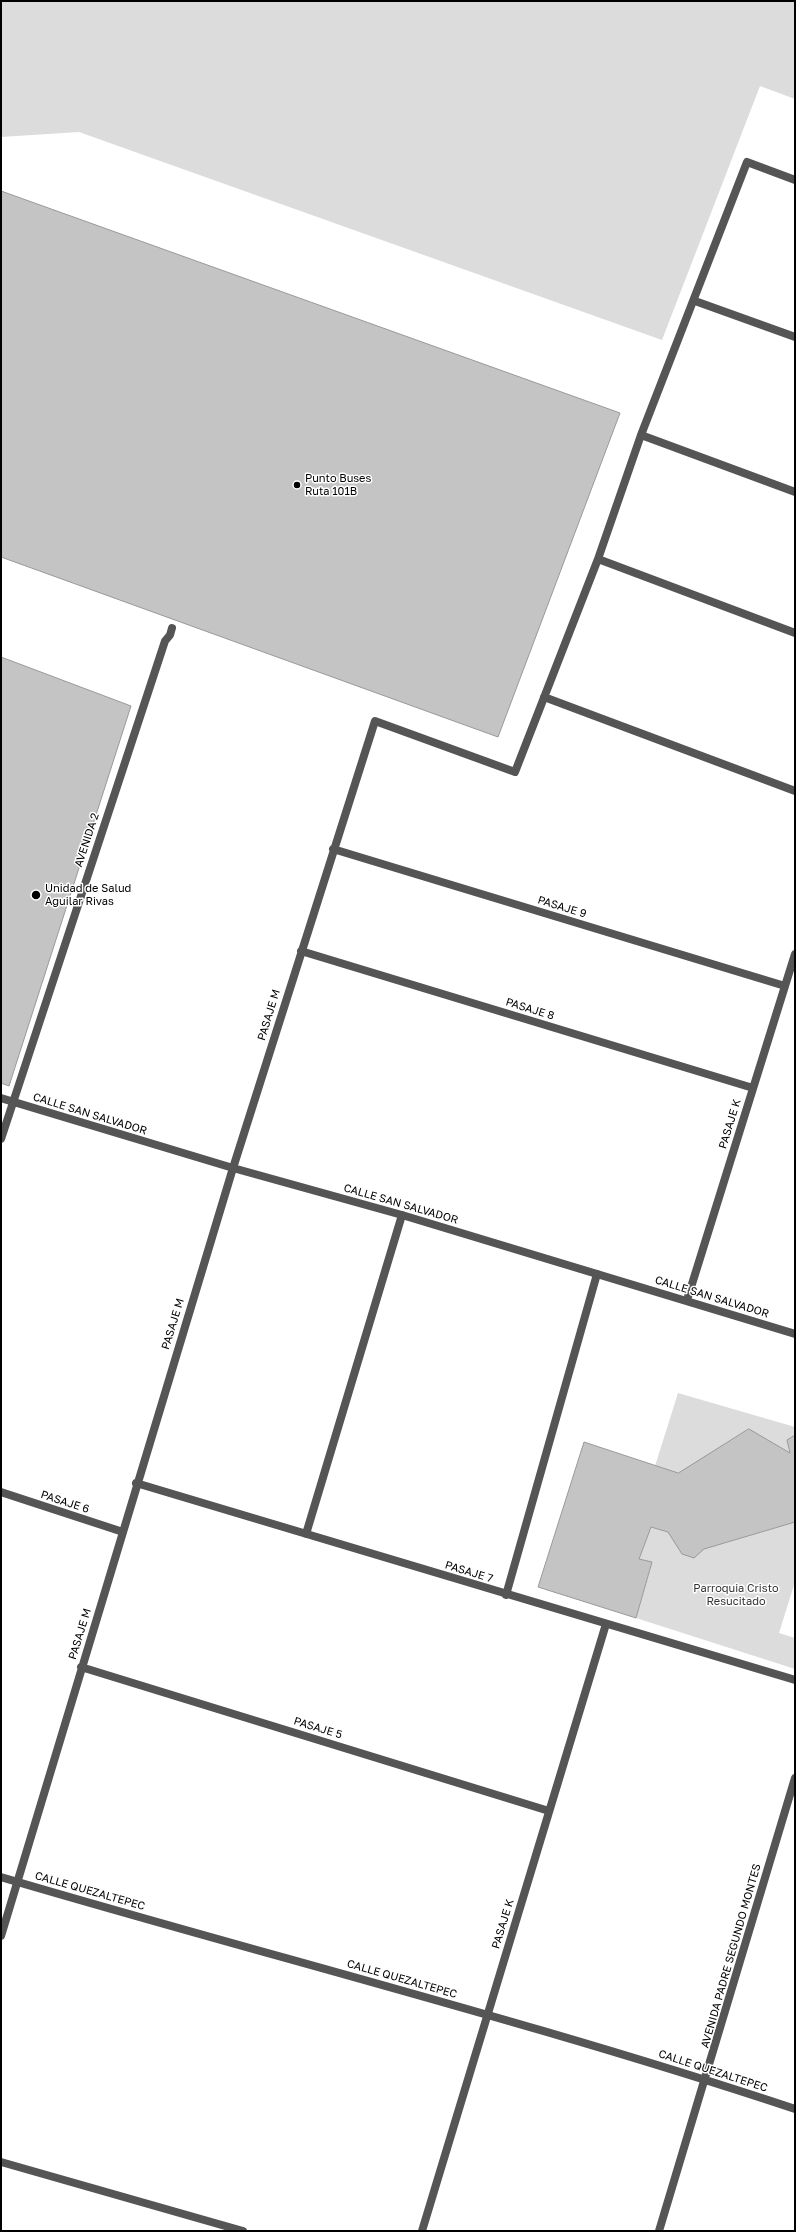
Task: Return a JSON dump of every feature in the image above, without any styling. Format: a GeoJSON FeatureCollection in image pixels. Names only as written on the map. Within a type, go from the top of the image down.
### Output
{"type":"FeatureCollection","features":[{"type":"Feature","properties":{"kind":"street"},"geometry":{"type":"LineString","coordinates":[[795,180],[746,162],[695,301],[641,435],[598,559],[544,697],[795,791]]}},
{"type":"Feature","properties":{"kind":"street"},"geometry":{"type":"LineString","coordinates":[[695,301],[795,337]]}},
{"type":"Feature","properties":{"kind":"street"},"geometry":{"type":"LineString","coordinates":[[641,435],[795,492]]}},
{"type":"Feature","properties":{"kind":"street"},"geometry":{"type":"LineString","coordinates":[[598,559],[795,633]]}},
{"type":"Feature","properties":{"kind":"street","name":"AVENIDA 2"},"geometry":{"type":"LineString","coordinates":[[1,1139],[165,641],[170,635],[172,628]]}},
{"type":"Feature","properties":{"kind":"street","name":"PASAJE M"},"geometry":{"type":"LineString","coordinates":[[1,1936],[123,1532],[136,1483],[233,1168],[333,849],[375,722],[515,772],[544,697]]}},
{"type":"Feature","properties":{"kind":"street","name":"PASAJE 9"},"geometry":{"type":"LineString","coordinates":[[333,849],[785,986]]}},
{"type":"Feature","properties":{"kind":"street","name":"PASAJE 8"},"geometry":{"type":"LineString","coordinates":[[301,951],[753,1088]]}},
{"type":"Feature","properties":{"kind":"street","name":"PASAJE K"},"geometry":{"type":"LineString","coordinates":[[687,1300],[795,954]]}},
{"type":"Feature","properties":{"kind":"street","name":"CALLE SAN SALVADOR"},"geometry":{"type":"LineString","coordinates":[[1,1098],[233,1168],[402,1215],[687,1300],[795,1334]]}},
{"type":"Feature","properties":{"kind":"street"},"geometry":{"type":"LineString","coordinates":[[306,1534],[402,1215]]}},
{"type":"Feature","properties":{"kind":"street"},"geometry":{"type":"LineString","coordinates":[[506,1595],[597,1274]]}},
{"type":"Feature","properties":{"kind":"street","name":"PASAJE 7"},"geometry":{"type":"LineString","coordinates":[[136,1483],[506,1595],[795,1680]]}},
{"type":"Feature","properties":{"kind":"street","name":"PASAJE 6"},"geometry":{"type":"LineString","coordinates":[[1,1492],[123,1532]]}},
{"type":"Feature","properties":{"kind":"street","name":"PASAJE K"},"geometry":{"type":"LineString","coordinates":[[422,2231],[606,1624]]}},
{"type":"Feature","properties":{"kind":"street","name":"PASAJE 5"},"geometry":{"type":"LineString","coordinates":[[81,1667],[549,1811]]}},
{"type":"Feature","properties":{"kind":"street","name":"AVENIDA PADRE SEGUNDO MONTES"},"geometry":{"type":"LineString","coordinates":[[659,2231],[706,2080],[795,1778]]}},
{"type":"Feature","properties":{"kind":"street","name":"CALLE QUEZALTEPEC"},"geometry":{"type":"LineString","coordinates":[[1,1877],[487,2014],[706,2080],[795,2109]]}},
{"type":"Feature","properties":{"kind":"street"},"geometry":{"type":"LineString","coordinates":[[1,2162],[243,2231]]}},
{"type":"Feature","properties":{"kind":"green space"},"geometry":{"type":"Polygon","coordinates":[[[1,1],[795,1],[795,99],[760,86],[662,340],[79,132],[1,137],[1,1]]]}},
{"type":"Feature","properties":{"kind":"green space"},"geometry":{"type":"Polygon","coordinates":[[[678,1393],[795,1427],[795,1435],[787,1441],[790,1453],[678,1473],[655,1466],[678,1393]]]}},
{"type":"Feature","properties":{"kind":"green space","name":"Parroquia Cristo Resucitado"},"geometry":{"type":"Polygon","coordinates":[[[795,1522],[795,1582],[779,1633],[795,1638],[795,1669],[636,1618],[652,1562],[639,1559],[651,1527],[668,1532],[704,1549],[795,1522]]]}},
{"type":"Feature","properties":{"kind":"building","name":"Punto Buses Ruta 101B"},"geometry":{"type":"Polygon","coordinates":[[[1,191],[620,413],[498,737],[1,557],[1,191]]]}},
{"type":"Feature","properties":{"kind":"building","name":"Unidad de Salud Aguilar Rivas"},"geometry":{"type":"Polygon","coordinates":[[[1,657],[131,706],[9,1086],[1,1083],[1,657]]]}},
{"type":"Feature","properties":{"kind":"building","name":"Parroquia Cristo Resucitado"},"geometry":{"type":"Polygon","coordinates":[[[749,1429],[790,1453],[787,1440],[795,1435],[795,1522],[704,1549],[694,1558],[682,1554],[668,1532],[651,1527],[639,1559],[652,1562],[636,1618],[538,1587],[584,1442],[678,1473],[749,1429]]]}},
{"type":"Feature","properties":{"kind":"place","name":"Punto Buses Ruta 101B"},"geometry":{"type":"Point","coordinates":[297,485]}},
{"type":"Feature","properties":{"kind":"place","name":"Unidad de Salud Aguilar Rivas"},"geometry":{"type":"Point","coordinates":[36,895]}}]}
